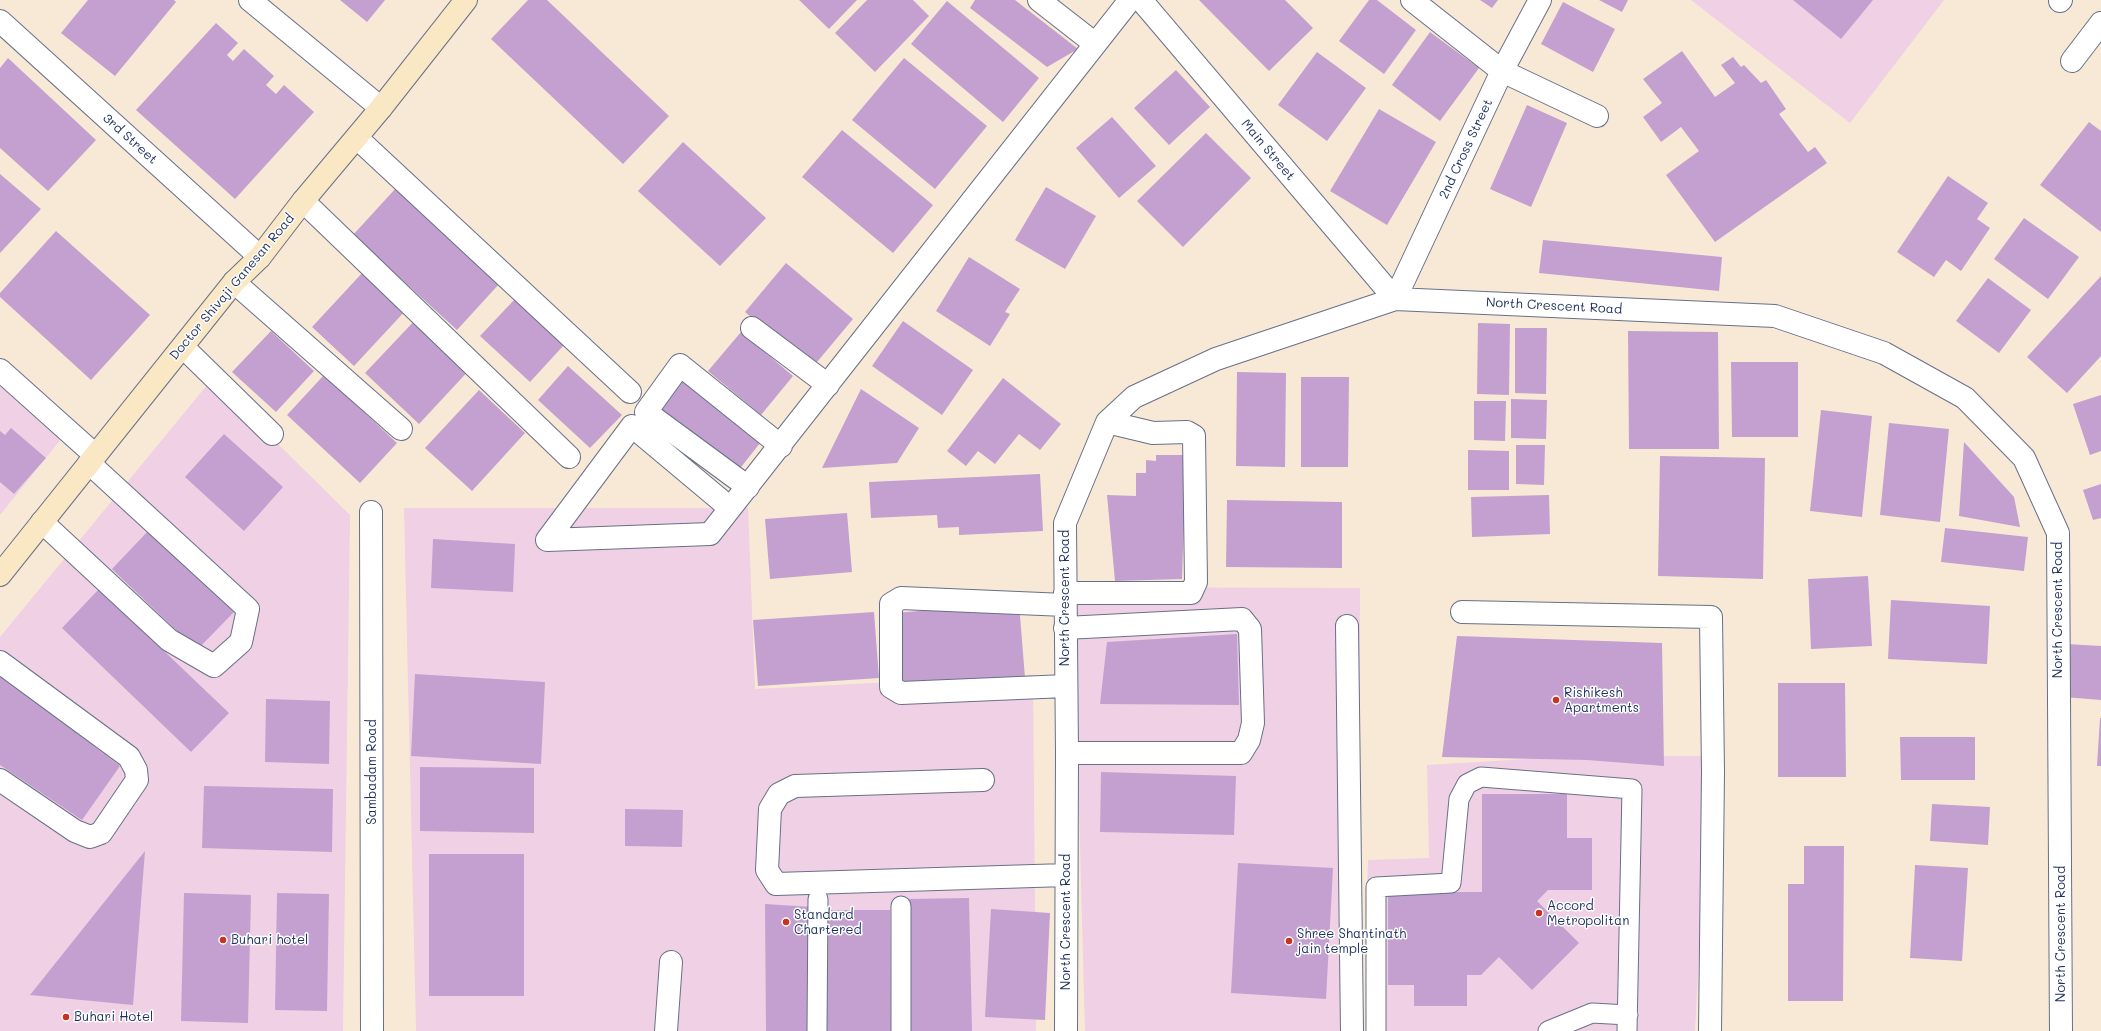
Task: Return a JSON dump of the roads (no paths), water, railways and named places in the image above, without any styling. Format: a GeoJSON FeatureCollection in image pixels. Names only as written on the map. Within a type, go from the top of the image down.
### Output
{"type":"FeatureCollection","features":[{"type":"Feature","properties":{"kind":"street"},"geometry":{"type":"LineString","coordinates":[[250,0],[381,108]]}},
{"type":"Feature","properties":{"kind":"street","name":"Doctor Shivaji Ganesan Road"},"geometry":{"type":"LineString","coordinates":[[0,575],[234,282],[260,257],[303,201],[381,108],[466,0]]}},
{"type":"Feature","properties":{"kind":"street"},"geometry":{"type":"LineString","coordinates":[[1039,0],[1094,43]]}},
{"type":"Feature","properties":{"kind":"street"},"geometry":{"type":"LineString","coordinates":[[730,508],[632,426],[547,540],[710,534],[781,446],[1094,43],[1130,0]]}},
{"type":"Feature","properties":{"kind":"street","name":"Main Street"},"geometry":{"type":"LineString","coordinates":[[1141,0],[1395,299]]}},
{"type":"Feature","properties":{"kind":"street"},"geometry":{"type":"LineString","coordinates":[[1412,0],[1502,70],[1597,116]]}},
{"type":"Feature","properties":{"kind":"street","name":"2nd Cross Street"},"geometry":{"type":"LineString","coordinates":[[1395,299],[1502,70],[1540,0]]}},
{"type":"Feature","properties":{"kind":"street","name":"3rd Street"},"geometry":{"type":"LineString","coordinates":[[0,21],[260,257]]}},
{"type":"Feature","properties":{"kind":"street"},"geometry":{"type":"LineString","coordinates":[[2072,61],[2101,23]]}},
{"type":"Feature","properties":{"kind":"street"},"geometry":{"type":"LineString","coordinates":[[356,138],[630,392]]}},
{"type":"Feature","properties":{"kind":"street"},"geometry":{"type":"LineString","coordinates":[[303,201],[569,457]]}},
{"type":"Feature","properties":{"kind":"street"},"geometry":{"type":"LineString","coordinates":[[234,282],[401,429]]}},
{"type":"Feature","properties":{"kind":"street","name":"North Crescent Road"},"geometry":{"type":"LineString","coordinates":[[1066,1031],[1067,753],[1065,523],[1107,422],[1134,397],[1216,358],[1395,299],[1775,316],[1884,353],[1965,398],[2024,458],[2058,533],[2061,1031]]}},
{"type":"Feature","properties":{"kind":"street"},"geometry":{"type":"LineString","coordinates":[[752,328],[828,385]]}},
{"type":"Feature","properties":{"kind":"street"},"geometry":{"type":"LineString","coordinates":[[183,347],[272,434]]}},
{"type":"Feature","properties":{"kind":"street"},"geometry":{"type":"LineString","coordinates":[[748,487],[646,412],[680,365],[781,446]]}},
{"type":"Feature","properties":{"kind":"street"},"geometry":{"type":"LineString","coordinates":[[0,370],[248,610],[241,642],[214,666],[168,640],[42,522]]}},
{"type":"Feature","properties":{"kind":"street"},"geometry":{"type":"LineString","coordinates":[[1066,686],[901,693],[891,686],[891,604],[901,598],[1065,599],[1191,593],[1196,582],[1194,436],[1187,432],[1153,433],[1107,422]]}},
{"type":"Feature","properties":{"kind":"street","name":"Sambadam Road"},"geometry":{"type":"LineString","coordinates":[[371,512],[372,1031]]}},
{"type":"Feature","properties":{"kind":"street"},"geometry":{"type":"LineString","coordinates":[[1462,612],[1711,617],[1713,772],[1710,1031]]}},
{"type":"Feature","properties":{"kind":"street"},"geometry":{"type":"LineString","coordinates":[[1065,628],[1242,619],[1250,629],[1253,723],[1250,740],[1241,754],[1067,753]]}},
{"type":"Feature","properties":{"kind":"street"},"geometry":{"type":"LineString","coordinates":[[1347,626],[1352,1031]]}},
{"type":"Feature","properties":{"kind":"street"},"geometry":{"type":"LineString","coordinates":[[0,662],[129,757],[136,770],[136,780],[101,833],[90,837],[75,831],[0,780]]}},
{"type":"Feature","properties":{"kind":"street"},"geometry":{"type":"LineString","coordinates":[[983,780],[795,786],[779,794],[770,809],[767,870],[776,884],[1066,875]]}},
{"type":"Feature","properties":{"kind":"street"},"geometry":{"type":"LineString","coordinates":[[666,1031],[671,962]]}},
{"type":"Feature","properties":{"kind":"lane"},"geometry":{"type":"LineString","coordinates":[[1376,1031],[1376,887],[1451,883],[1459,799],[1467,784],[1481,777],[1632,789],[1628,1023],[1592,1013],[1548,1031]]}},
{"type":"Feature","properties":{"kind":"lane"},"geometry":{"type":"LineString","coordinates":[[818,899],[818,1031]]}},
{"type":"Feature","properties":{"kind":"lane"},"geometry":{"type":"LineString","coordinates":[[901,906],[901,1031]]}},
{"type":"Feature","properties":{"kind":"place","name":"Rishikesh Apartments"},"geometry":{"type":"Point","coordinates":[1556,700]}},
{"type":"Feature","properties":{"kind":"place","name":"Accord Metropolitan"},"geometry":{"type":"Point","coordinates":[1539,913]}},
{"type":"Feature","properties":{"kind":"place","name":"Standard Chartered"},"geometry":{"type":"Point","coordinates":[786,922]}},
{"type":"Feature","properties":{"kind":"place","name":"Buhari hotel"},"geometry":{"type":"Point","coordinates":[223,940]}},
{"type":"Feature","properties":{"kind":"place","name":"Shree Shantinath jain temple"},"geometry":{"type":"Point","coordinates":[1289,941]}},
{"type":"Feature","properties":{"kind":"place","name":"Buhari Hotel"},"geometry":{"type":"Point","coordinates":[66,1017]}}]}
